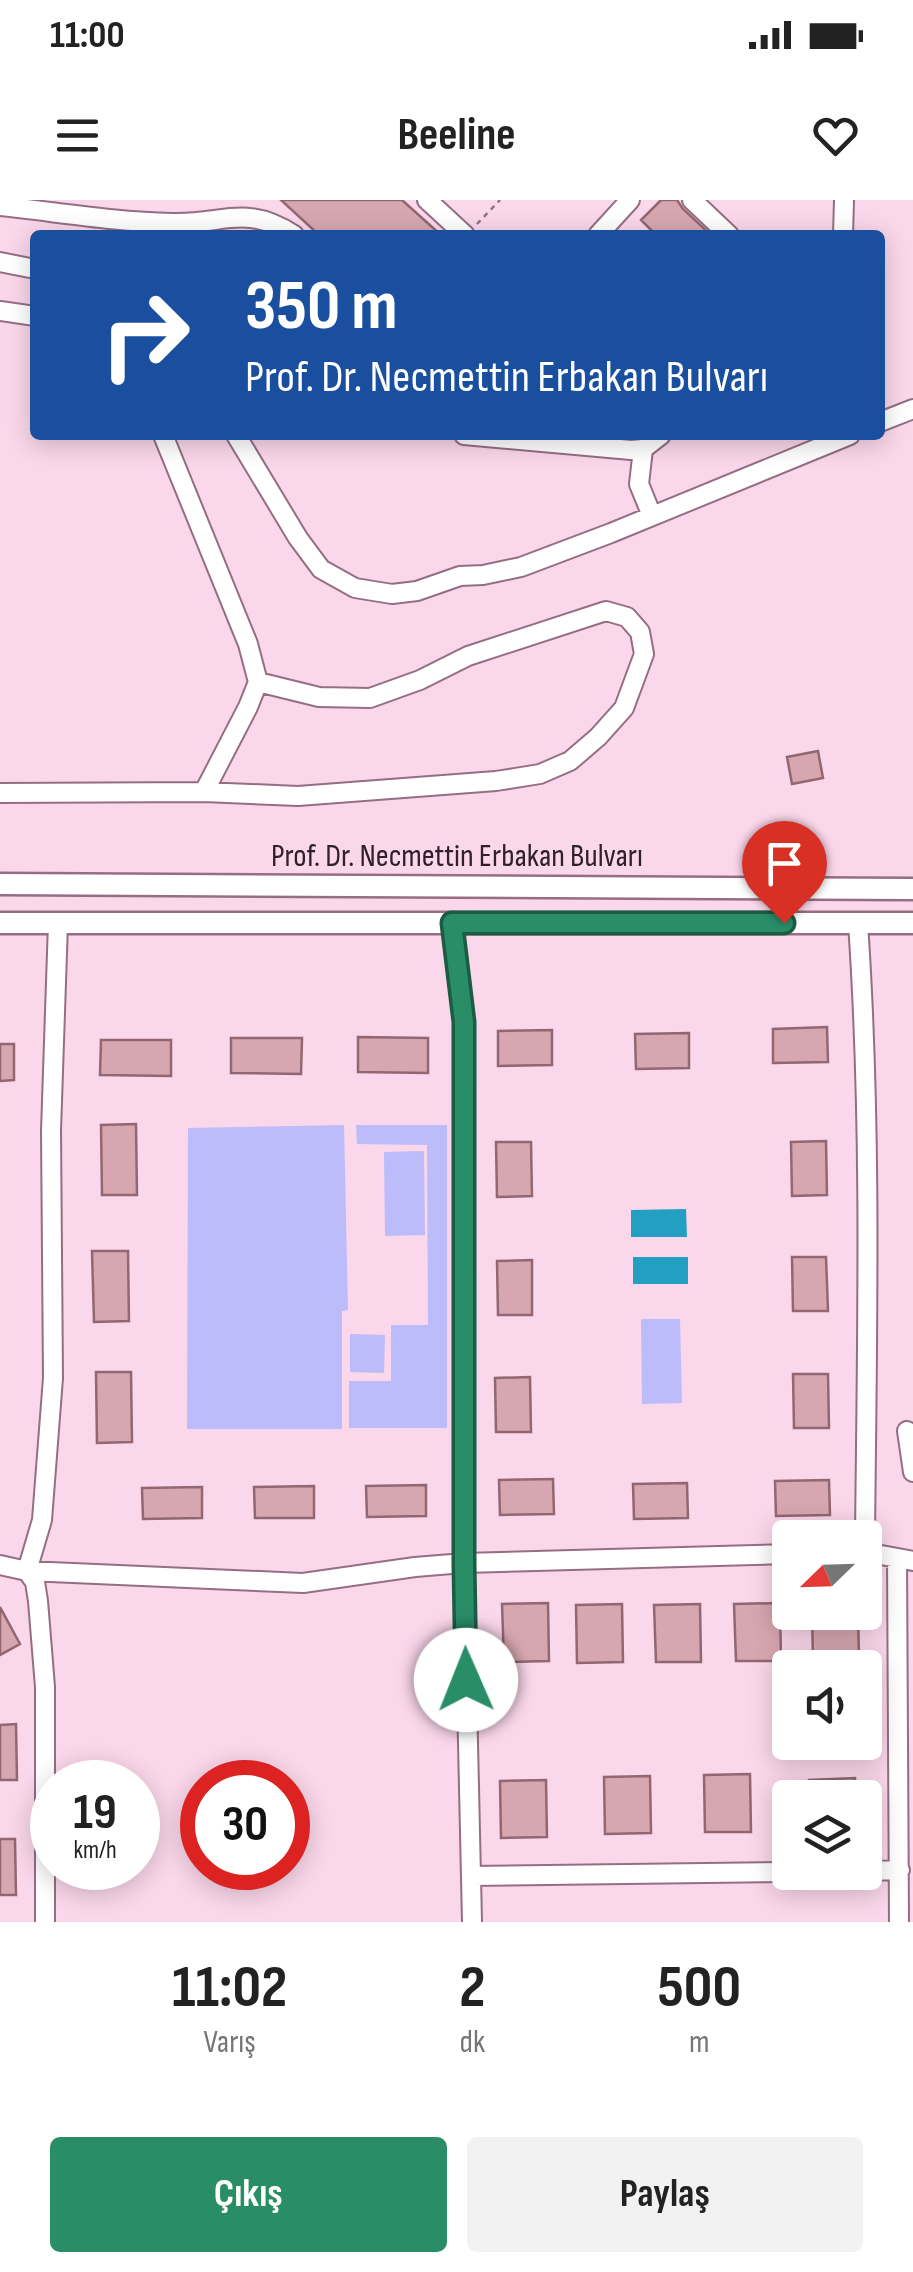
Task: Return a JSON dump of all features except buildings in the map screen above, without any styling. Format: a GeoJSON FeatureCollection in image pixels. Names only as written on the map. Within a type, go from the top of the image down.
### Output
{"type":"FeatureCollection","features":[{"type":"Feature","properties":{"kind":"main road","name":"Prof. Dr. Necmettin Erbakan Bulvarı"},"geometry":{"type":"LineString","coordinates":[[0,884],[913,889]]}},
{"type":"Feature","properties":{"kind":"main road","name":"Prof. Dr. Necmettin Erbakan Bulvarı"},"geometry":{"type":"LineString","coordinates":[[0,923],[913,923]]}},
{"type":"Feature","properties":{"kind":"street"},"geometry":{"type":"LineString","coordinates":[[242,216],[255,200]]}},
{"type":"Feature","properties":{"kind":"street"},"geometry":{"type":"LineString","coordinates":[[427,200],[472,229]]}},
{"type":"Feature","properties":{"kind":"street"},"geometry":{"type":"LineString","coordinates":[[603,230],[630,200]]}},
{"type":"Feature","properties":{"kind":"street"},"geometry":{"type":"LineString","coordinates":[[692,200],[725,230]]}},
{"type":"Feature","properties":{"kind":"street"},"geometry":{"type":"LineString","coordinates":[[843,230],[844,200]]}},
{"type":"Feature","properties":{"kind":"street"},"geometry":{"type":"LineString","coordinates":[[0,206],[175,224],[242,216],[268,221],[285,230]]}},
{"type":"Feature","properties":{"kind":"street"},"geometry":{"type":"LineString","coordinates":[[0,262],[30,268]]}},
{"type":"Feature","properties":{"kind":"street"},"geometry":{"type":"LineString","coordinates":[[0,311],[30,315]]}},
{"type":"Feature","properties":{"kind":"street"},"geometry":{"type":"LineString","coordinates":[[885,420],[913,409]]}},
{"type":"Feature","properties":{"kind":"street"},"geometry":{"type":"LineString","coordinates":[[165,440],[248,644],[258,682],[204,792]]}},
{"type":"Feature","properties":{"kind":"street"},"geometry":{"type":"LineString","coordinates":[[239,440],[321,569],[368,592],[404,593],[460,576],[510,570],[838,440]]}},
{"type":"Feature","properties":{"kind":"street"},"geometry":{"type":"LineString","coordinates":[[528,440],[643,449],[655,440]]}},
{"type":"Feature","properties":{"kind":"street"},"geometry":{"type":"LineString","coordinates":[[643,449],[640,484],[652,516]]}},
{"type":"Feature","properties":{"kind":"street"},"geometry":{"type":"LineString","coordinates":[[0,793],[204,792],[298,796],[496,782],[540,774],[570,761],[624,708],[644,654],[640,632],[627,617],[606,612],[468,656],[420,680],[370,698],[318,697],[258,682]]}},
{"type":"Feature","properties":{"kind":"street"},"geometry":{"type":"LineString","coordinates":[[28,1571],[42,1520],[53,1378],[51,1131],[58,923]]}},
{"type":"Feature","properties":{"kind":"street"},"geometry":{"type":"LineString","coordinates":[[452,923],[464,1022],[464,1564],[472,1922]]}},
{"type":"Feature","properties":{"kind":"street"},"geometry":{"type":"LineString","coordinates":[[858,923],[866,1051],[865,1520]]}},
{"type":"Feature","properties":{"kind":"street"},"geometry":{"type":"LineString","coordinates":[[907,1430],[913,1472]]}},
{"type":"Feature","properties":{"kind":"street"},"geometry":{"type":"LineString","coordinates":[[0,1565],[28,1571],[304,1584],[414,1567],[772,1555]]}},
{"type":"Feature","properties":{"kind":"street"},"geometry":{"type":"LineString","coordinates":[[899,1922],[905,1560]]}},
{"type":"Feature","properties":{"kind":"street"},"geometry":{"type":"LineString","coordinates":[[28,1571],[36,1582],[45,1687],[45,1922]]}},
{"type":"Feature","properties":{"kind":"street"},"geometry":{"type":"LineString","coordinates":[[882,1870],[900,1870]]}},
{"type":"Feature","properties":{"kind":"street"},"geometry":{"type":"LineString","coordinates":[[470,1876],[772,1872]]}},
{"type":"Feature","properties":{"kind":"path"},"geometry":{"type":"LineString","coordinates":[[472,229],[500,200]]}},
{"type":"Feature","properties":{"kind":"shaded area"},"geometry":{"type":"Polygon","coordinates":[[[344,1125],[348,1310],[342,1311],[342,1429],[187,1429],[188,1128],[344,1125]]]}},
{"type":"Feature","properties":{"kind":"shaded area"},"geometry":{"type":"Polygon","coordinates":[[[356,1125],[447,1125],[447,1428],[349,1428],[349,1381],[391,1381],[391,1325],[428,1325],[427,1145],[357,1144],[356,1125]]]}},
{"type":"Feature","properties":{"kind":"shaded area"},"geometry":{"type":"Polygon","coordinates":[[[424,1151],[425,1235],[385,1236],[384,1152],[424,1151]]]}},
{"type":"Feature","properties":{"kind":"shaded area"},"geometry":{"type":"Polygon","coordinates":[[[686,1209],[687,1237],[631,1237],[631,1210],[686,1209]]]}},
{"type":"Feature","properties":{"kind":"shaded area"},"geometry":{"type":"Polygon","coordinates":[[[633,1257],[688,1257],[688,1284],[633,1284],[633,1257]]]}},
{"type":"Feature","properties":{"kind":"shaded area"},"geometry":{"type":"Polygon","coordinates":[[[641,1319],[680,1319],[682,1403],[642,1404],[641,1319]]]}},
{"type":"Feature","properties":{"kind":"shaded area"},"geometry":{"type":"Polygon","coordinates":[[[350,1334],[385,1335],[384,1373],[350,1372],[350,1334]]]}},
{"type":"Feature","properties":{"kind":"route"},"geometry":{"type":"LineString","coordinates":[[466,1680],[464,1022],[452,923],[784,923]]}}]}
